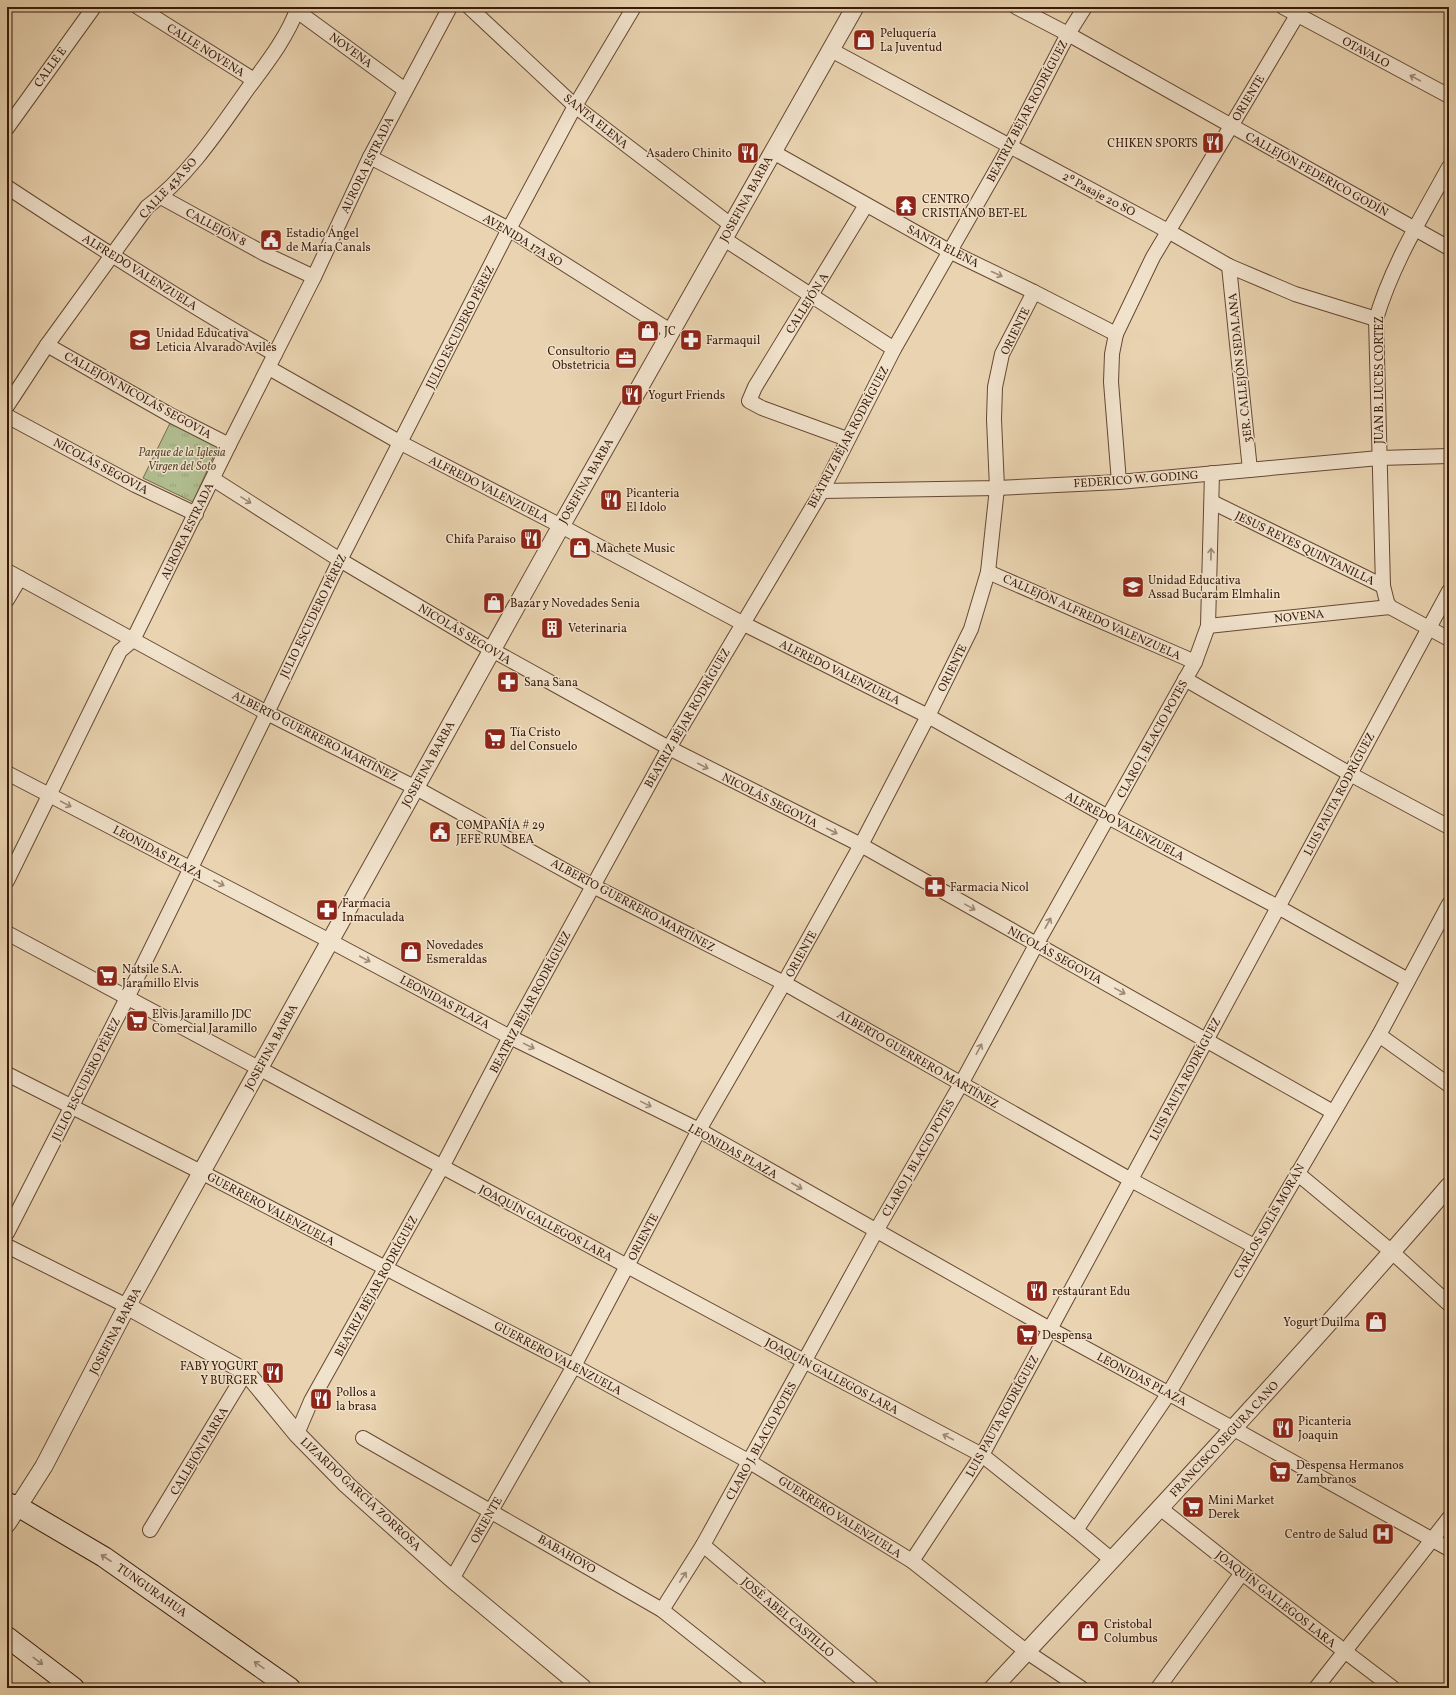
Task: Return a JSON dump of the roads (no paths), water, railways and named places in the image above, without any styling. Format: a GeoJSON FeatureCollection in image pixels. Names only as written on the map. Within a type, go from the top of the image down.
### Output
{"type":"FeatureCollection","features":[{"type":"Feature","properties":{"kind":"main road","name":"TUNGURAHUA"},"geometry":{"type":"LineString","coordinates":[[13,1505],[104,1557],[290,1688]]}},
{"type":"Feature","properties":{"kind":"main road"},"geometry":{"type":"LineString","coordinates":[[7,1637],[74,1688]]}},
{"type":"Feature","properties":{"kind":"street","name":"CALLE E"},"geometry":{"type":"LineString","coordinates":[[7,128],[94,7]]}},
{"type":"Feature","properties":{"kind":"street","name":"CALLE NOVENA"},"geometry":{"type":"LineString","coordinates":[[138,7],[254,80]]}},
{"type":"Feature","properties":{"kind":"street","name":"AURORA ESTRADA"},"geometry":{"type":"LineString","coordinates":[[7,881],[120,651],[133,640],[314,277],[370,157],[450,7]]}},
{"type":"Feature","properties":{"kind":"street","name":"SANTA ELENA"},"geometry":{"type":"LineString","coordinates":[[470,7],[575,106],[728,232],[812,295],[894,349]]}},
{"type":"Feature","properties":{"kind":"street","name":"JULIO ESCUDERO PÉREZ"},"geometry":{"type":"LineString","coordinates":[[7,1234],[191,869],[340,560],[509,230],[575,106],[634,7]]}},
{"type":"Feature","properties":{"kind":"street","name":"JOSEFINA BARBA"},"geometry":{"type":"LineString","coordinates":[[7,1524],[13,1505],[44,1466],[127,1306],[201,1172],[561,526],[855,7]]}},
{"type":"Feature","properties":{"kind":"street","name":"CALLEJÓN FEDERICO GODÍN"},"geometry":{"type":"LineString","coordinates":[[1016,7],[1068,34],[1449,248]]}},
{"type":"Feature","properties":{"kind":"street","name":"BEATRIZ BÉJAR RODRÍGUEZ"},"geometry":{"type":"LineString","coordinates":[[297,1434],[311,1402],[442,1167],[510,1037],[669,748],[742,623],[822,491],[847,439],[894,349],[1010,146],[1068,34],[1085,7]]}},
{"type":"Feature","properties":{"kind":"street","name":"OTAVALO"},"geometry":{"type":"LineString","coordinates":[[1283,7],[1300,11],[1449,96]]}},
{"type":"Feature","properties":{"kind":"street","name":"CALLE 43A SO"},"geometry":{"type":"LineString","coordinates":[[7,406],[47,346],[147,208],[161,197],[208,144],[278,47],[297,9]]}},
{"type":"Feature","properties":{"kind":"street","name":"NOVENA"},"geometry":{"type":"LineString","coordinates":[[297,9],[405,90]]}},
{"type":"Feature","properties":{"kind":"street","name":"ORIENTE"},"geometry":{"type":"LineString","coordinates":[[1119,482],[1111,382],[1112,354],[1116,334],[1153,257],[1300,11]]}},
{"type":"Feature","properties":{"kind":"street","name":"2º Pasaje 20 SO"},"geometry":{"type":"LineString","coordinates":[[831,50],[1229,266],[1295,294],[1376,319]]}},
{"type":"Feature","properties":{"kind":"street","name":"SANTA ELENA"},"geometry":{"type":"LineString","coordinates":[[773,152],[949,251],[1116,334]]}},
{"type":"Feature","properties":{"kind":"street","name":"AVENIDA 17A SO"},"geometry":{"type":"LineString","coordinates":[[370,157],[509,230],[672,332]]}},
{"type":"Feature","properties":{"kind":"street","name":"JUAN B. LUCES CORTEZ"},"geometry":{"type":"LineString","coordinates":[[1383,586],[1376,319],[1393,274],[1415,229],[1449,167]]}},
{"type":"Feature","properties":{"kind":"street","name":"ALFREDO VALENZUELA"},"geometry":{"type":"LineString","coordinates":[[7,187],[112,256],[275,354]]}},
{"type":"Feature","properties":{"kind":"street","name":"CALLEJÓN 8"},"geometry":{"type":"LineString","coordinates":[[161,197],[266,254],[314,277]]}},
{"type":"Feature","properties":{"kind":"street","name":"CALLEJÓN A"},"geometry":{"type":"LineString","coordinates":[[847,439],[762,408],[749,401],[755,386],[866,205]]}},
{"type":"Feature","properties":{"kind":"street","name":"3ER. CALLEJÓN SEDALANA"},"geometry":{"type":"LineString","coordinates":[[1229,266],[1250,470]]}},
{"type":"Feature","properties":{"kind":"street","name":"ORIENTE"},"geometry":{"type":"LineString","coordinates":[[452,1579],[574,1366],[628,1267],[699,1130],[784,983],[861,845],[971,629],[988,572],[997,488],[994,419],[995,387],[1002,354],[1034,292]]}},
{"type":"Feature","properties":{"kind":"street","name":"CALLEJÓN NICOLÁS SEGOVIA"},"geometry":{"type":"LineString","coordinates":[[47,346],[172,416],[229,445]]}},
{"type":"Feature","properties":{"kind":"street","name":"ALFREDO VALENZUELA"},"geometry":{"type":"LineString","coordinates":[[269,368],[401,443],[561,526],[742,623],[928,716],[1108,817],[1278,907],[1408,980]]}},
{"type":"Feature","properties":{"kind":"street","name":"NICOLÁS SEGOVIA"},"geometry":{"type":"LineString","coordinates":[[7,416],[135,485],[196,514]]}},
{"type":"Feature","properties":{"kind":"street","name":"FEDERICO W. GODING"},"geometry":{"type":"LineString","coordinates":[[822,491],[997,488],[1119,482],[1379,458],[1449,456]]}},
{"type":"Feature","properties":{"kind":"street","name":"CLARO J. BLACIO POTES"},"geometry":{"type":"LineString","coordinates":[[662,1610],[703,1546],[876,1231],[960,1084],[1036,944],[1195,662],[1208,626],[1212,473]]}},
{"type":"Feature","properties":{"kind":"street","name":"NICOLÁS SEGOVIA"},"geometry":{"type":"LineString","coordinates":[[213,479],[340,560],[492,650],[669,748],[861,845],[1207,1039],[1333,1112]]}},
{"type":"Feature","properties":{"kind":"street","name":"JESUS REYES QUINTANILLA"},"geometry":{"type":"LineString","coordinates":[[1212,502],[1383,586],[1387,602],[1390,607]]}},
{"type":"Feature","properties":{"kind":"street","name":"ALBERTO GUERRERO MARTÍNEZ"},"geometry":{"type":"LineString","coordinates":[[7,571],[267,713],[416,788],[593,886],[784,983],[1131,1180],[1254,1246]]}},
{"type":"Feature","properties":{"kind":"street","name":"CALLEJÓN ALFREDO VALENZUELA"},"geometry":{"type":"LineString","coordinates":[[988,572],[1195,662]]}},
{"type":"Feature","properties":{"kind":"street"},"geometry":{"type":"LineString","coordinates":[[7,600],[20,578]]}},
{"type":"Feature","properties":{"kind":"street","name":"LUIS PAUTA RODRÍGUEZ"},"geometry":{"type":"LineString","coordinates":[[912,1561],[982,1455],[1449,591]]}},
{"type":"Feature","properties":{"kind":"street","name":"NOVENA"},"geometry":{"type":"LineString","coordinates":[[1208,626],[1390,607]]}},
{"type":"Feature","properties":{"kind":"street"},"geometry":{"type":"LineString","coordinates":[[1390,607],[1449,639]]}},
{"type":"Feature","properties":{"kind":"street","name":"CALLEJÓN ALFREDO VALENZUELA"},"geometry":{"type":"LineString","coordinates":[[1185,679],[1350,774],[1449,827]]}},
{"type":"Feature","properties":{"kind":"street","name":"LEONIDAS PLAZA"},"geometry":{"type":"LineString","coordinates":[[7,773],[330,941],[510,1037],[699,1130],[1050,1329],[1169,1393],[1449,1549]]}},
{"type":"Feature","properties":{"kind":"street","name":"CARLOS SOLÍS MORÁN"},"geometry":{"type":"LineString","coordinates":[[1076,1530],[1169,1393],[1379,1035],[1408,980],[1448,911]]}},
{"type":"Feature","properties":{"kind":"street","name":"JOAQUÍN GALLEGOS LARA"},"geometry":{"type":"LineString","coordinates":[[7,933],[804,1362],[982,1455],[1112,1560]]}},
{"type":"Feature","properties":{"kind":"street"},"geometry":{"type":"LineString","coordinates":[[1379,1035],[1449,1085]]}},
{"type":"Feature","properties":{"kind":"street","name":"GUERRERO VALENZUELA"},"geometry":{"type":"LineString","coordinates":[[7,1074],[71,1108],[201,1172],[574,1366],[750,1462],[912,1561],[1027,1652],[1081,1688]]}},
{"type":"Feature","properties":{"kind":"street"},"geometry":{"type":"LineString","coordinates":[[1297,1173],[1392,1252],[1449,1304]]}},
{"type":"Feature","properties":{"kind":"street","name":"FRANCISCO SEGURA CANO"},"geometry":{"type":"LineString","coordinates":[[993,1688],[1234,1429],[1449,1186]]}},
{"type":"Feature","properties":{"kind":"street","name":"LIZARDO GARCÍA ZORROSA"},"geometry":{"type":"LineString","coordinates":[[7,1246],[127,1306],[246,1372],[297,1434],[347,1485],[452,1579],[583,1688]]}},
{"type":"Feature","properties":{"kind":"street","name":"CALLEJÓN PARRA"},"geometry":{"type":"LineString","coordinates":[[150,1530],[246,1372]]}},
{"type":"Feature","properties":{"kind":"street","name":"BABAHOYO"},"geometry":{"type":"LineString","coordinates":[[363,1438],[491,1510],[662,1610],[760,1688]]}},
{"type":"Feature","properties":{"kind":"street","name":"JOAQUÍN GALLEGOS LARA"},"geometry":{"type":"LineString","coordinates":[[1160,1508],[1242,1573],[1393,1688]]}},
{"type":"Feature","properties":{"kind":"street"},"geometry":{"type":"LineString","coordinates":[[1316,1688],[1449,1518]]}},
{"type":"Feature","properties":{"kind":"street","name":"JOSÉ ABEL CASTILLO"},"geometry":{"type":"LineString","coordinates":[[703,1546],[872,1688]]}},
{"type":"Feature","properties":{"kind":"street"},"geometry":{"type":"LineString","coordinates":[[1158,1688],[1242,1573]]}},
{"type":"Feature","properties":{"kind":"place","name":"Peluquería La Juventud"},"geometry":{"type":"Point","coordinates":[864,40]}},
{"type":"Feature","properties":{"kind":"place","name":"CHIKEN SPORTS"},"geometry":{"type":"Point","coordinates":[1213,143]}},
{"type":"Feature","properties":{"kind":"place","name":"Asadero Chinito"},"geometry":{"type":"Point","coordinates":[748,153]}},
{"type":"Feature","properties":{"kind":"place","name":"CENTRO CRISTIANO BET-EL"},"geometry":{"type":"Point","coordinates":[906,206]}},
{"type":"Feature","properties":{"kind":"place","name":"Estadio Ángel de María Canals"},"geometry":{"type":"Point","coordinates":[271,240]}},
{"type":"Feature","properties":{"kind":"place","name":"JC"},"geometry":{"type":"Point","coordinates":[648,331]}},
{"type":"Feature","properties":{"kind":"place","name":"Unidad Educativa Leticia Alvarado Avilés"},"geometry":{"type":"Point","coordinates":[140,340]}},
{"type":"Feature","properties":{"kind":"place","name":"Farmaquil"},"geometry":{"type":"Point","coordinates":[691,340]}},
{"type":"Feature","properties":{"kind":"place","name":"Consultorio Obstetricia"},"geometry":{"type":"Point","coordinates":[626,358]}},
{"type":"Feature","properties":{"kind":"place","name":"Yogurt Friends"},"geometry":{"type":"Point","coordinates":[632,395]}},
{"type":"Feature","properties":{"kind":"place","name":"Picanteria El Idolo"},"geometry":{"type":"Point","coordinates":[611,500]}},
{"type":"Feature","properties":{"kind":"place","name":"Chifa Paraiso"},"geometry":{"type":"Point","coordinates":[531,539]}},
{"type":"Feature","properties":{"kind":"place","name":"Machete Music"},"geometry":{"type":"Point","coordinates":[580,548]}},
{"type":"Feature","properties":{"kind":"place","name":"Unidad Educativa Assad Bucaram Elmhalin"},"geometry":{"type":"Point","coordinates":[1133,587]}},
{"type":"Feature","properties":{"kind":"place","name":"Bazar y Novedades Senia"},"geometry":{"type":"Point","coordinates":[494,603]}},
{"type":"Feature","properties":{"kind":"place","name":"Veterinaria"},"geometry":{"type":"Point","coordinates":[552,628]}},
{"type":"Feature","properties":{"kind":"place","name":"Sana Sana"},"geometry":{"type":"Point","coordinates":[508,682]}},
{"type":"Feature","properties":{"kind":"place","name":"Tía Cristo del Consuelo"},"geometry":{"type":"Point","coordinates":[495,739]}},
{"type":"Feature","properties":{"kind":"place","name":"COMPAÑÍA # 29 JEFE RUMBEA"},"geometry":{"type":"Point","coordinates":[440,832]}},
{"type":"Feature","properties":{"kind":"place","name":"Farmacia Nicol"},"geometry":{"type":"Point","coordinates":[935,887]}},
{"type":"Feature","properties":{"kind":"place","name":"Farmacia Inmaculada"},"geometry":{"type":"Point","coordinates":[327,910]}},
{"type":"Feature","properties":{"kind":"place","name":"Novedades Esmeraldas"},"geometry":{"type":"Point","coordinates":[411,952]}},
{"type":"Feature","properties":{"kind":"place","name":"Natsile S.A. Jaramillo Elvis"},"geometry":{"type":"Point","coordinates":[107,976]}},
{"type":"Feature","properties":{"kind":"place","name":"Elvis Jaramillo JDC Comercial Jaramillo"},"geometry":{"type":"Point","coordinates":[137,1021]}},
{"type":"Feature","properties":{"kind":"place","name":"restaurant Edu"},"geometry":{"type":"Point","coordinates":[1037,1291]}},
{"type":"Feature","properties":{"kind":"place","name":"Yogurt Duilma"},"geometry":{"type":"Point","coordinates":[1376,1322]}},
{"type":"Feature","properties":{"kind":"place","name":"Despensa"},"geometry":{"type":"Point","coordinates":[1027,1335]}},
{"type":"Feature","properties":{"kind":"place","name":"FABY YOGURT Y BURGER"},"geometry":{"type":"Point","coordinates":[273,1373]}},
{"type":"Feature","properties":{"kind":"place","name":"Pollos a la brasa"},"geometry":{"type":"Point","coordinates":[321,1399]}},
{"type":"Feature","properties":{"kind":"place","name":"Picanteria Joaquin"},"geometry":{"type":"Point","coordinates":[1283,1428]}},
{"type":"Feature","properties":{"kind":"place","name":"Despensa Hermanos Zambranos"},"geometry":{"type":"Point","coordinates":[1280,1472]}},
{"type":"Feature","properties":{"kind":"place","name":"Mini Market Derek"},"geometry":{"type":"Point","coordinates":[1193,1507]}},
{"type":"Feature","properties":{"kind":"place","name":"Centro de Salud"},"geometry":{"type":"Point","coordinates":[1383,1534]}},
{"type":"Feature","properties":{"kind":"place","name":"Cristobal Columbus"},"geometry":{"type":"Point","coordinates":[1088,1631]}},
{"type":"Feature","properties":{"kind":"park label","name":"Parque de la Iglesia Virgen del Soto"},"geometry":{"type":"Point","coordinates":[182,459]}}]}
